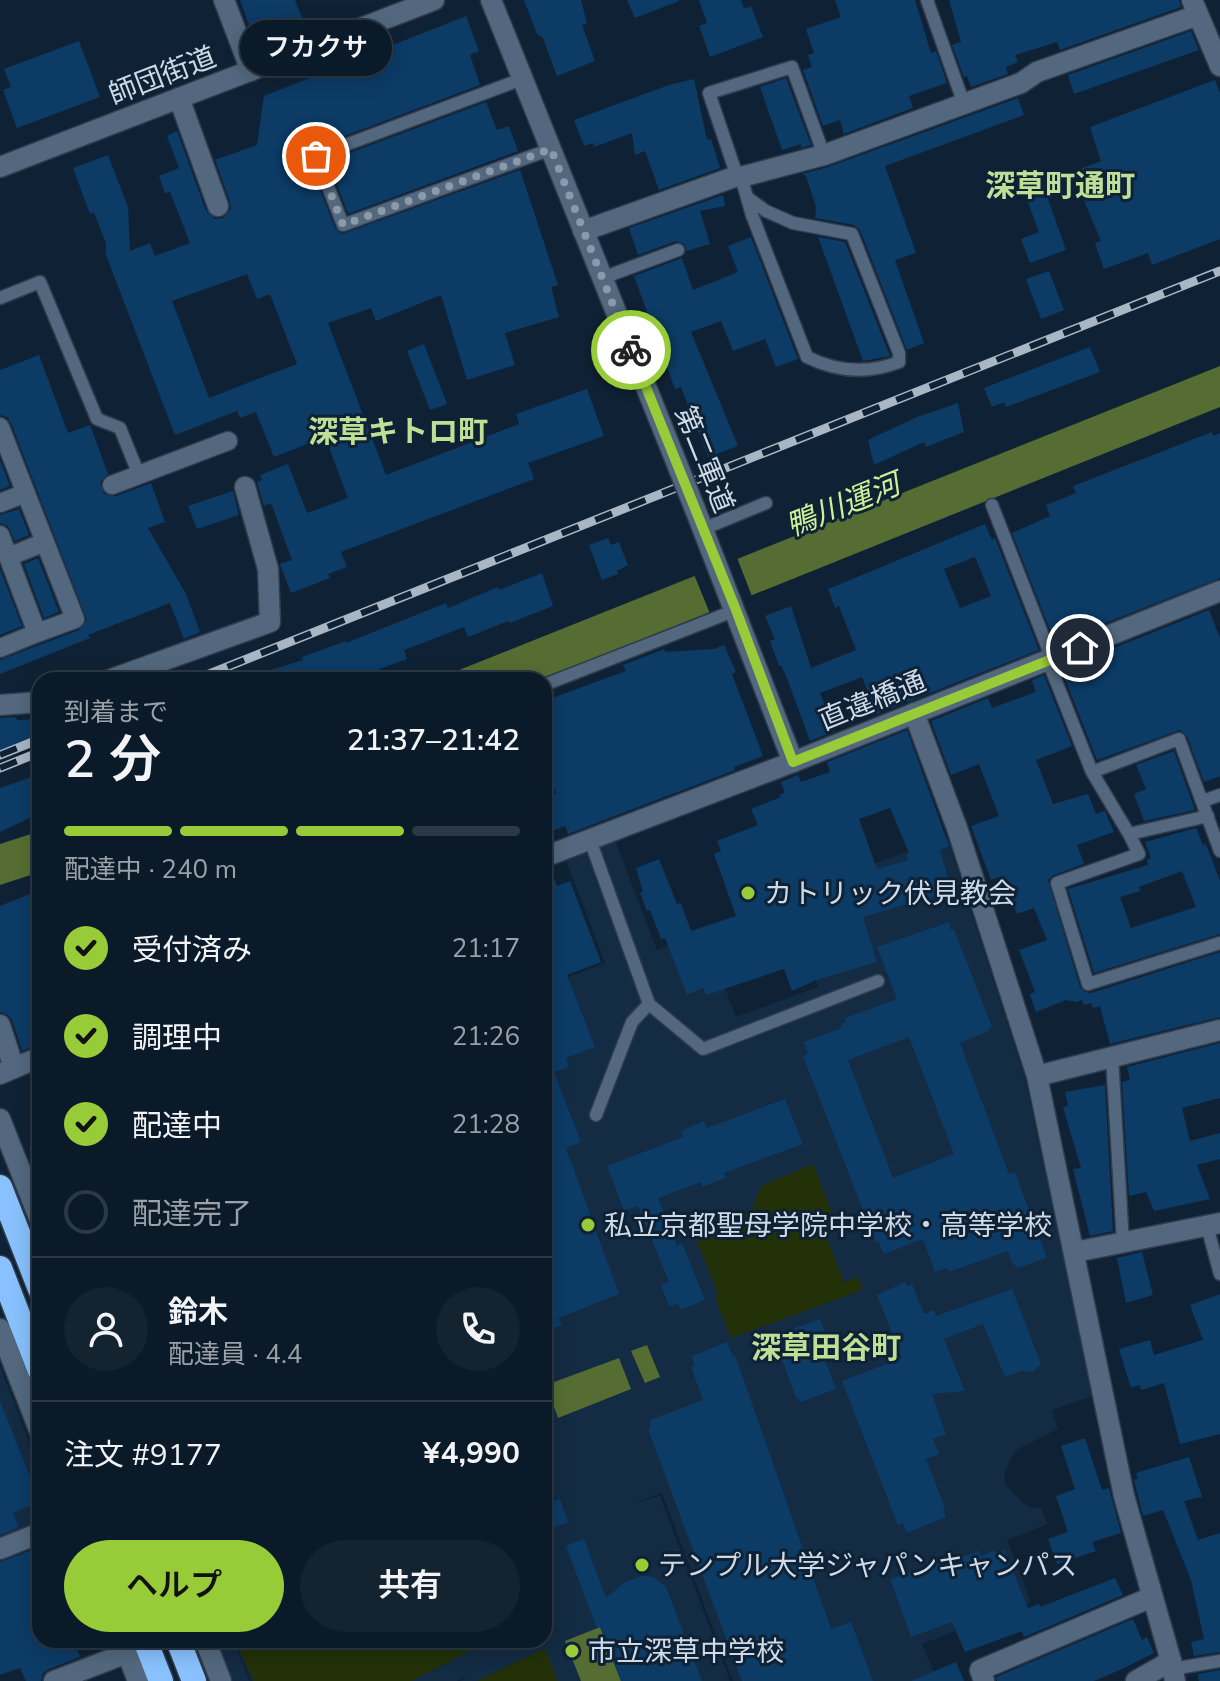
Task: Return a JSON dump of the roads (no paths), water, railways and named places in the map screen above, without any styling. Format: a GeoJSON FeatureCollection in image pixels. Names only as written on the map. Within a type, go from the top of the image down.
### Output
{"type":"FeatureCollection","features":[{"type":"Feature","properties":{"kind":"highway"},"geometry":{"type":"LineString","coordinates":[[0,1187],[32,1269]]}},
{"type":"Feature","properties":{"kind":"highway"},"geometry":{"type":"LineString","coordinates":[[0,1268],[32,1350]]}},
{"type":"Feature","properties":{"kind":"highway"},"geometry":{"type":"LineString","coordinates":[[134,1648],[161,1681]]}},
{"type":"Feature","properties":{"kind":"highway"},"geometry":{"type":"LineString","coordinates":[[181,1648],[194,1681]]}},
{"type":"Feature","properties":{"kind":"street"},"geometry":{"type":"LineString","coordinates":[[224,0],[251,71]]}},
{"type":"Feature","properties":{"kind":"street","name":"師団街道"},"geometry":{"type":"LineString","coordinates":[[0,167],[434,0]]}},
{"type":"Feature","properties":{"kind":"street","name":"第二軍道"},"geometry":{"type":"LineString","coordinates":[[491,0],[735,609],[793,762]]}},
{"type":"Feature","properties":{"kind":"street"},"geometry":{"type":"LineString","coordinates":[[583,231],[739,177],[824,155],[964,104],[1021,83],[1037,72],[1195,8],[1220,66]]}},
{"type":"Feature","properties":{"kind":"street"},"geometry":{"type":"LineString","coordinates":[[179,98],[218,206]]}},
{"type":"Feature","properties":{"kind":"street"},"geometry":{"type":"LineString","coordinates":[[0,648],[75,619],[1,434]]}},
{"type":"Feature","properties":{"kind":"street"},"geometry":{"type":"LineString","coordinates":[[112,485],[228,441]]}},
{"type":"Feature","properties":{"kind":"street"},"geometry":{"type":"LineString","coordinates":[[131,672],[270,622],[268,569],[245,487]]}},
{"type":"Feature","properties":{"kind":"street"},"geometry":{"type":"LineString","coordinates":[[0,503],[26,493]]}},
{"type":"Feature","properties":{"kind":"street"},"geometry":{"type":"LineString","coordinates":[[0,535],[37,633]]}},
{"type":"Feature","properties":{"kind":"street"},"geometry":{"type":"LineString","coordinates":[[8,557],[45,542]]}},
{"type":"Feature","properties":{"kind":"street","name":"直違橋通"},"geometry":{"type":"LineString","coordinates":[[552,854],[793,762],[1220,591]]}},
{"type":"Feature","properties":{"kind":"street"},"geometry":{"type":"LineString","coordinates":[[0,705],[32,703]]}},
{"type":"Feature","properties":{"kind":"street"},"geometry":{"type":"LineString","coordinates":[[914,713],[957,828],[1037,1076],[1124,1496],[1173,1670],[1136,1681]]}},
{"type":"Feature","properties":{"kind":"street"},"geometry":{"type":"LineString","coordinates":[[0,1025],[7,1071],[32,1060]]}},
{"type":"Feature","properties":{"kind":"street"},"geometry":{"type":"LineString","coordinates":[[1037,1076],[1220,1030]]}},
{"type":"Feature","properties":{"kind":"street"},"geometry":{"type":"LineString","coordinates":[[0,1119],[32,1195]]}},
{"type":"Feature","properties":{"kind":"street"},"geometry":{"type":"LineString","coordinates":[[1075,1252],[1213,1225]]}},
{"type":"Feature","properties":{"kind":"street"},"geometry":{"type":"LineString","coordinates":[[0,1329],[32,1411]]}},
{"type":"Feature","properties":{"kind":"street"},"geometry":{"type":"LineString","coordinates":[[0,1549],[32,1536]]}},
{"type":"Feature","properties":{"kind":"street"},"geometry":{"type":"LineString","coordinates":[[984,1681],[980,1670],[1152,1597]]}},
{"type":"Feature","properties":{"kind":"street"},"geometry":{"type":"LineString","coordinates":[[54,1681],[123,1648]]}},
{"type":"Feature","properties":{"kind":"street"},"geometry":{"type":"LineString","coordinates":[[132,1648],[138,1681]]}},
{"type":"Feature","properties":{"kind":"street"},"geometry":{"type":"LineString","coordinates":[[208,1648],[221,1681]]}},
{"type":"Feature","properties":{"kind":"lane"},"geometry":{"type":"LineString","coordinates":[[927,0],[964,104]]}},
{"type":"Feature","properties":{"kind":"lane"},"geometry":{"type":"LineString","coordinates":[[748,198],[766,211],[793,223],[833,228],[852,234],[899,353],[899,362],[879,370],[854,370],[826,366],[807,357],[709,93],[792,67],[824,155]]}},
{"type":"Feature","properties":{"kind":"lane"},"geometry":{"type":"LineString","coordinates":[[522,79],[316,156],[343,225],[551,149]]}},
{"type":"Feature","properties":{"kind":"lane"},"geometry":{"type":"LineString","coordinates":[[602,278],[678,250]]}},
{"type":"Feature","properties":{"kind":"lane"},"geometry":{"type":"LineString","coordinates":[[0,298],[40,282],[97,419],[120,428],[139,475]]}},
{"type":"Feature","properties":{"kind":"lane"},"geometry":{"type":"LineString","coordinates":[[703,529],[766,503]]}},
{"type":"Feature","properties":{"kind":"lane"},"geometry":{"type":"LineString","coordinates":[[992,505],[1092,772],[1139,854],[1057,883],[1088,984],[1220,943]]}},
{"type":"Feature","properties":{"kind":"lane"},"geometry":{"type":"LineString","coordinates":[[552,682],[735,609]]}},
{"type":"Feature","properties":{"kind":"lane"},"geometry":{"type":"LineString","coordinates":[[1092,772],[1179,739],[1220,851]]}},
{"type":"Feature","properties":{"kind":"lane"},"geometry":{"type":"LineString","coordinates":[[1203,801],[1220,795]]}},
{"type":"Feature","properties":{"kind":"lane"},"geometry":{"type":"LineString","coordinates":[[1129,834],[1208,816]]}},
{"type":"Feature","properties":{"kind":"lane"},"geometry":{"type":"LineString","coordinates":[[590,840],[649,1004],[703,1049],[878,981]]}},
{"type":"Feature","properties":{"kind":"lane"},"geometry":{"type":"LineString","coordinates":[[596,1115],[632,1022],[649,1004]]}},
{"type":"Feature","properties":{"kind":"lane"},"geometry":{"type":"LineString","coordinates":[[1112,1057],[1123,1243]]}},
{"type":"Feature","properties":{"kind":"lane"},"geometry":{"type":"LineString","coordinates":[[1213,1225],[1220,1274]]}},
{"type":"Feature","properties":{"kind":"lane"},"geometry":{"type":"LineString","coordinates":[[1173,1670],[1220,1661]]}},
{"type":"Feature","properties":{"kind":"railway"},"geometry":{"type":"LineString","coordinates":[[214,672],[1220,271]]}},
{"type":"Feature","properties":{"kind":"railway"},"geometry":{"type":"LineString","coordinates":[[0,755],[32,742]]}},
{"type":"Feature","properties":{"kind":"railway"},"geometry":{"type":"LineString","coordinates":[[0,768],[32,755]]}},
{"type":"Feature","properties":{"kind":"place","name":"フカクサ"},"geometry":{"type":"Point","coordinates":[316,156]}},
{"type":"Feature","properties":{"kind":"place","name":"カトリック伏見教会"},"geometry":{"type":"Point","coordinates":[748,893]}},
{"type":"Feature","properties":{"kind":"place","name":"私立京都聖母学院中学校・高等学校"},"geometry":{"type":"Point","coordinates":[588,1225]}},
{"type":"Feature","properties":{"kind":"place","name":"テンプル大学ジャパンキャンパス"},"geometry":{"type":"Point","coordinates":[642,1565]}},
{"type":"Feature","properties":{"kind":"place","name":"市立深草中学校"},"geometry":{"type":"Point","coordinates":[572,1651]}},
{"type":"Feature","properties":{"kind":"district","name":"深草町通町"},"geometry":{"type":"Point","coordinates":[1060,186]}},
{"type":"Feature","properties":{"kind":"district","name":"深草キトロ町"},"geometry":{"type":"Point","coordinates":[398,432]}},
{"type":"Feature","properties":{"kind":"district","name":"深草田谷町"},"geometry":{"type":"Point","coordinates":[826,1348]}},
{"type":"Feature","properties":{"kind":"water label","name":"鴨川運河"},"geometry":{"type":"Point","coordinates":[843,505]}}]}
